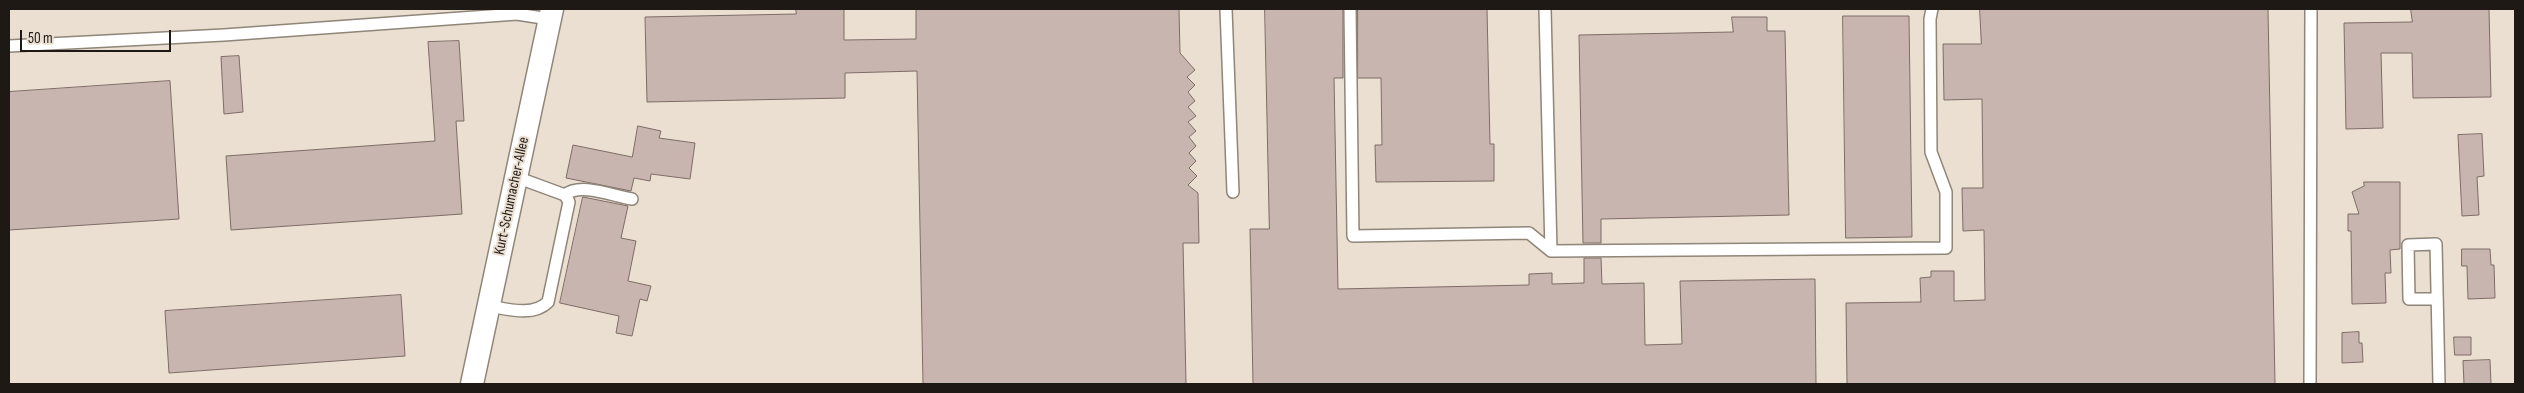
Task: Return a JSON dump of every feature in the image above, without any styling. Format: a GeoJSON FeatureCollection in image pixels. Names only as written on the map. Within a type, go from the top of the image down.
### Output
{"type":"FeatureCollection","features":[{"type":"Feature","properties":{"kind":"street","name":"Kurt-Schumacher-Allee"},"geometry":{"type":"LineString","coordinates":[[472,384],[550,14]]}},
{"type":"Feature","properties":{"kind":"lane"},"geometry":{"type":"LineString","coordinates":[[1226,9],[1233,192]]}},
{"type":"Feature","properties":{"kind":"lane"},"geometry":{"type":"LineString","coordinates":[[1350,9],[1353,236],[1529,233],[1551,251],[1946,248],[1946,192],[1931,152],[1930,19],[1932,9]]}},
{"type":"Feature","properties":{"kind":"lane"},"geometry":{"type":"LineString","coordinates":[[1545,9],[1551,251]]}},
{"type":"Feature","properties":{"kind":"lane"},"geometry":{"type":"LineString","coordinates":[[2310,384],[2311,9]]}},
{"type":"Feature","properties":{"kind":"lane"},"geometry":{"type":"LineString","coordinates":[[9,46],[224,35],[517,14],[550,14]]}},
{"type":"Feature","properties":{"kind":"lane"},"geometry":{"type":"LineString","coordinates":[[489,306],[524,310],[544,306],[548,302],[569,202],[565,195],[516,177]]}},
{"type":"Feature","properties":{"kind":"lane"},"geometry":{"type":"LineString","coordinates":[[565,195],[571,190],[585,190],[632,200]]}},
{"type":"Feature","properties":{"kind":"lane"},"geometry":{"type":"LineString","coordinates":[[2437,299],[2409,299],[2408,245],[2436,244],[2439,384]]}},
{"type":"Feature","properties":{"kind":"building"},"geometry":{"type":"Polygon","coordinates":[[[796,9],[844,9],[844,40],[916,39],[916,9],[1179,9],[1180,53],[1195,70],[1187,77],[1195,85],[1188,92],[1195,101],[1188,107],[1196,116],[1188,122],[1196,131],[1189,137],[1196,146],[1189,153],[1196,161],[1189,168],[1197,176],[1188,185],[1198,193],[1199,243],[1183,243],[1186,384],[923,384],[917,71],[845,73],[845,98],[647,102],[645,17],[796,14],[796,9]]]}},
{"type":"Feature","properties":{"kind":"building"},"geometry":{"type":"Polygon","coordinates":[[[1265,9],[1343,9],[1343,78],[1334,78],[1338,289],[1529,285],[1529,274],[1552,273],[1552,284],[1584,283],[1584,258],[1601,258],[1602,284],[1644,283],[1645,345],[1682,344],[1680,281],[1815,279],[1816,384],[1253,384],[1250,229],[1269,229],[1265,9]]]}},
{"type":"Feature","properties":{"kind":"building"},"geometry":{"type":"Polygon","coordinates":[[[1358,9],[1487,9],[1490,144],[1494,144],[1494,181],[1376,182],[1375,145],[1382,145],[1381,78],[1358,78],[1358,9]]]}},
{"type":"Feature","properties":{"kind":"building"},"geometry":{"type":"Polygon","coordinates":[[[1980,9],[2268,9],[2275,384],[1847,384],[1846,303],[1921,302],[1920,278],[1931,277],[1931,271],[1954,271],[1954,301],[1985,300],[1984,230],[1963,231],[1962,188],[1983,188],[1982,99],[1944,100],[1943,44],[1981,44],[1980,9]]]}},
{"type":"Feature","properties":{"kind":"building"},"geometry":{"type":"Polygon","coordinates":[[[2411,9],[2489,9],[2491,97],[2413,98],[2412,53],[2381,53],[2383,128],[2346,129],[2344,23],[2412,22],[2411,9]]]}},
{"type":"Feature","properties":{"kind":"building"},"geometry":{"type":"Polygon","coordinates":[[[1843,16],[1909,16],[1912,237],[1846,238],[1843,16]]]}},
{"type":"Feature","properties":{"kind":"building"},"geometry":{"type":"Polygon","coordinates":[[[1732,17],[1767,17],[1767,31],[1785,31],[1789,215],[1601,219],[1601,243],[1583,243],[1579,35],[1733,32],[1732,17]]]}},
{"type":"Feature","properties":{"kind":"building"},"geometry":{"type":"Polygon","coordinates":[[[459,41],[464,121],[456,121],[462,214],[231,230],[226,156],[435,141],[428,42],[459,41]]]}},
{"type":"Feature","properties":{"kind":"building"},"geometry":{"type":"Polygon","coordinates":[[[239,56],[243,112],[224,114],[221,57],[239,56]]]}},
{"type":"Feature","properties":{"kind":"building"},"geometry":{"type":"Polygon","coordinates":[[[170,81],[179,219],[9,230],[9,92],[170,81]]]}},
{"type":"Feature","properties":{"kind":"building"},"geometry":{"type":"Polygon","coordinates":[[[638,126],[661,131],[659,138],[695,143],[690,179],[651,174],[650,181],[634,178],[631,191],[566,178],[573,145],[632,157],[638,126]]]}},
{"type":"Feature","properties":{"kind":"building"},"geometry":{"type":"Polygon","coordinates":[[[2482,134],[2484,176],[2477,177],[2479,215],[2462,216],[2458,135],[2482,134]]]}},
{"type":"Feature","properties":{"kind":"building"},"geometry":{"type":"Polygon","coordinates":[[[2364,182],[2400,182],[2400,249],[2390,250],[2391,273],[2385,273],[2386,303],[2352,304],[2351,231],[2348,231],[2348,214],[2359,214],[2352,192],[2364,186],[2364,182]]]}},
{"type":"Feature","properties":{"kind":"building"},"geometry":{"type":"Polygon","coordinates":[[[583,197],[628,206],[621,238],[636,241],[628,281],[651,286],[647,301],[640,299],[632,336],[616,333],[619,316],[560,303],[583,197]]]}},
{"type":"Feature","properties":{"kind":"building"},"geometry":{"type":"Polygon","coordinates":[[[2462,249],[2490,249],[2491,265],[2494,265],[2495,298],[2468,299],[2467,266],[2462,266],[2462,249]]]}},
{"type":"Feature","properties":{"kind":"building"},"geometry":{"type":"Polygon","coordinates":[[[401,295],[405,356],[169,373],[165,311],[401,295]]]}},
{"type":"Feature","properties":{"kind":"building"},"geometry":{"type":"Polygon","coordinates":[[[2359,332],[2359,343],[2362,343],[2363,362],[2342,363],[2342,333],[2359,332]]]}},
{"type":"Feature","properties":{"kind":"building"},"geometry":{"type":"Polygon","coordinates":[[[2454,337],[2471,337],[2471,355],[2455,355],[2454,337]]]}},
{"type":"Feature","properties":{"kind":"building"},"geometry":{"type":"Polygon","coordinates":[[[2490,360],[2491,384],[2464,384],[2463,361],[2490,360]]]}}]}
